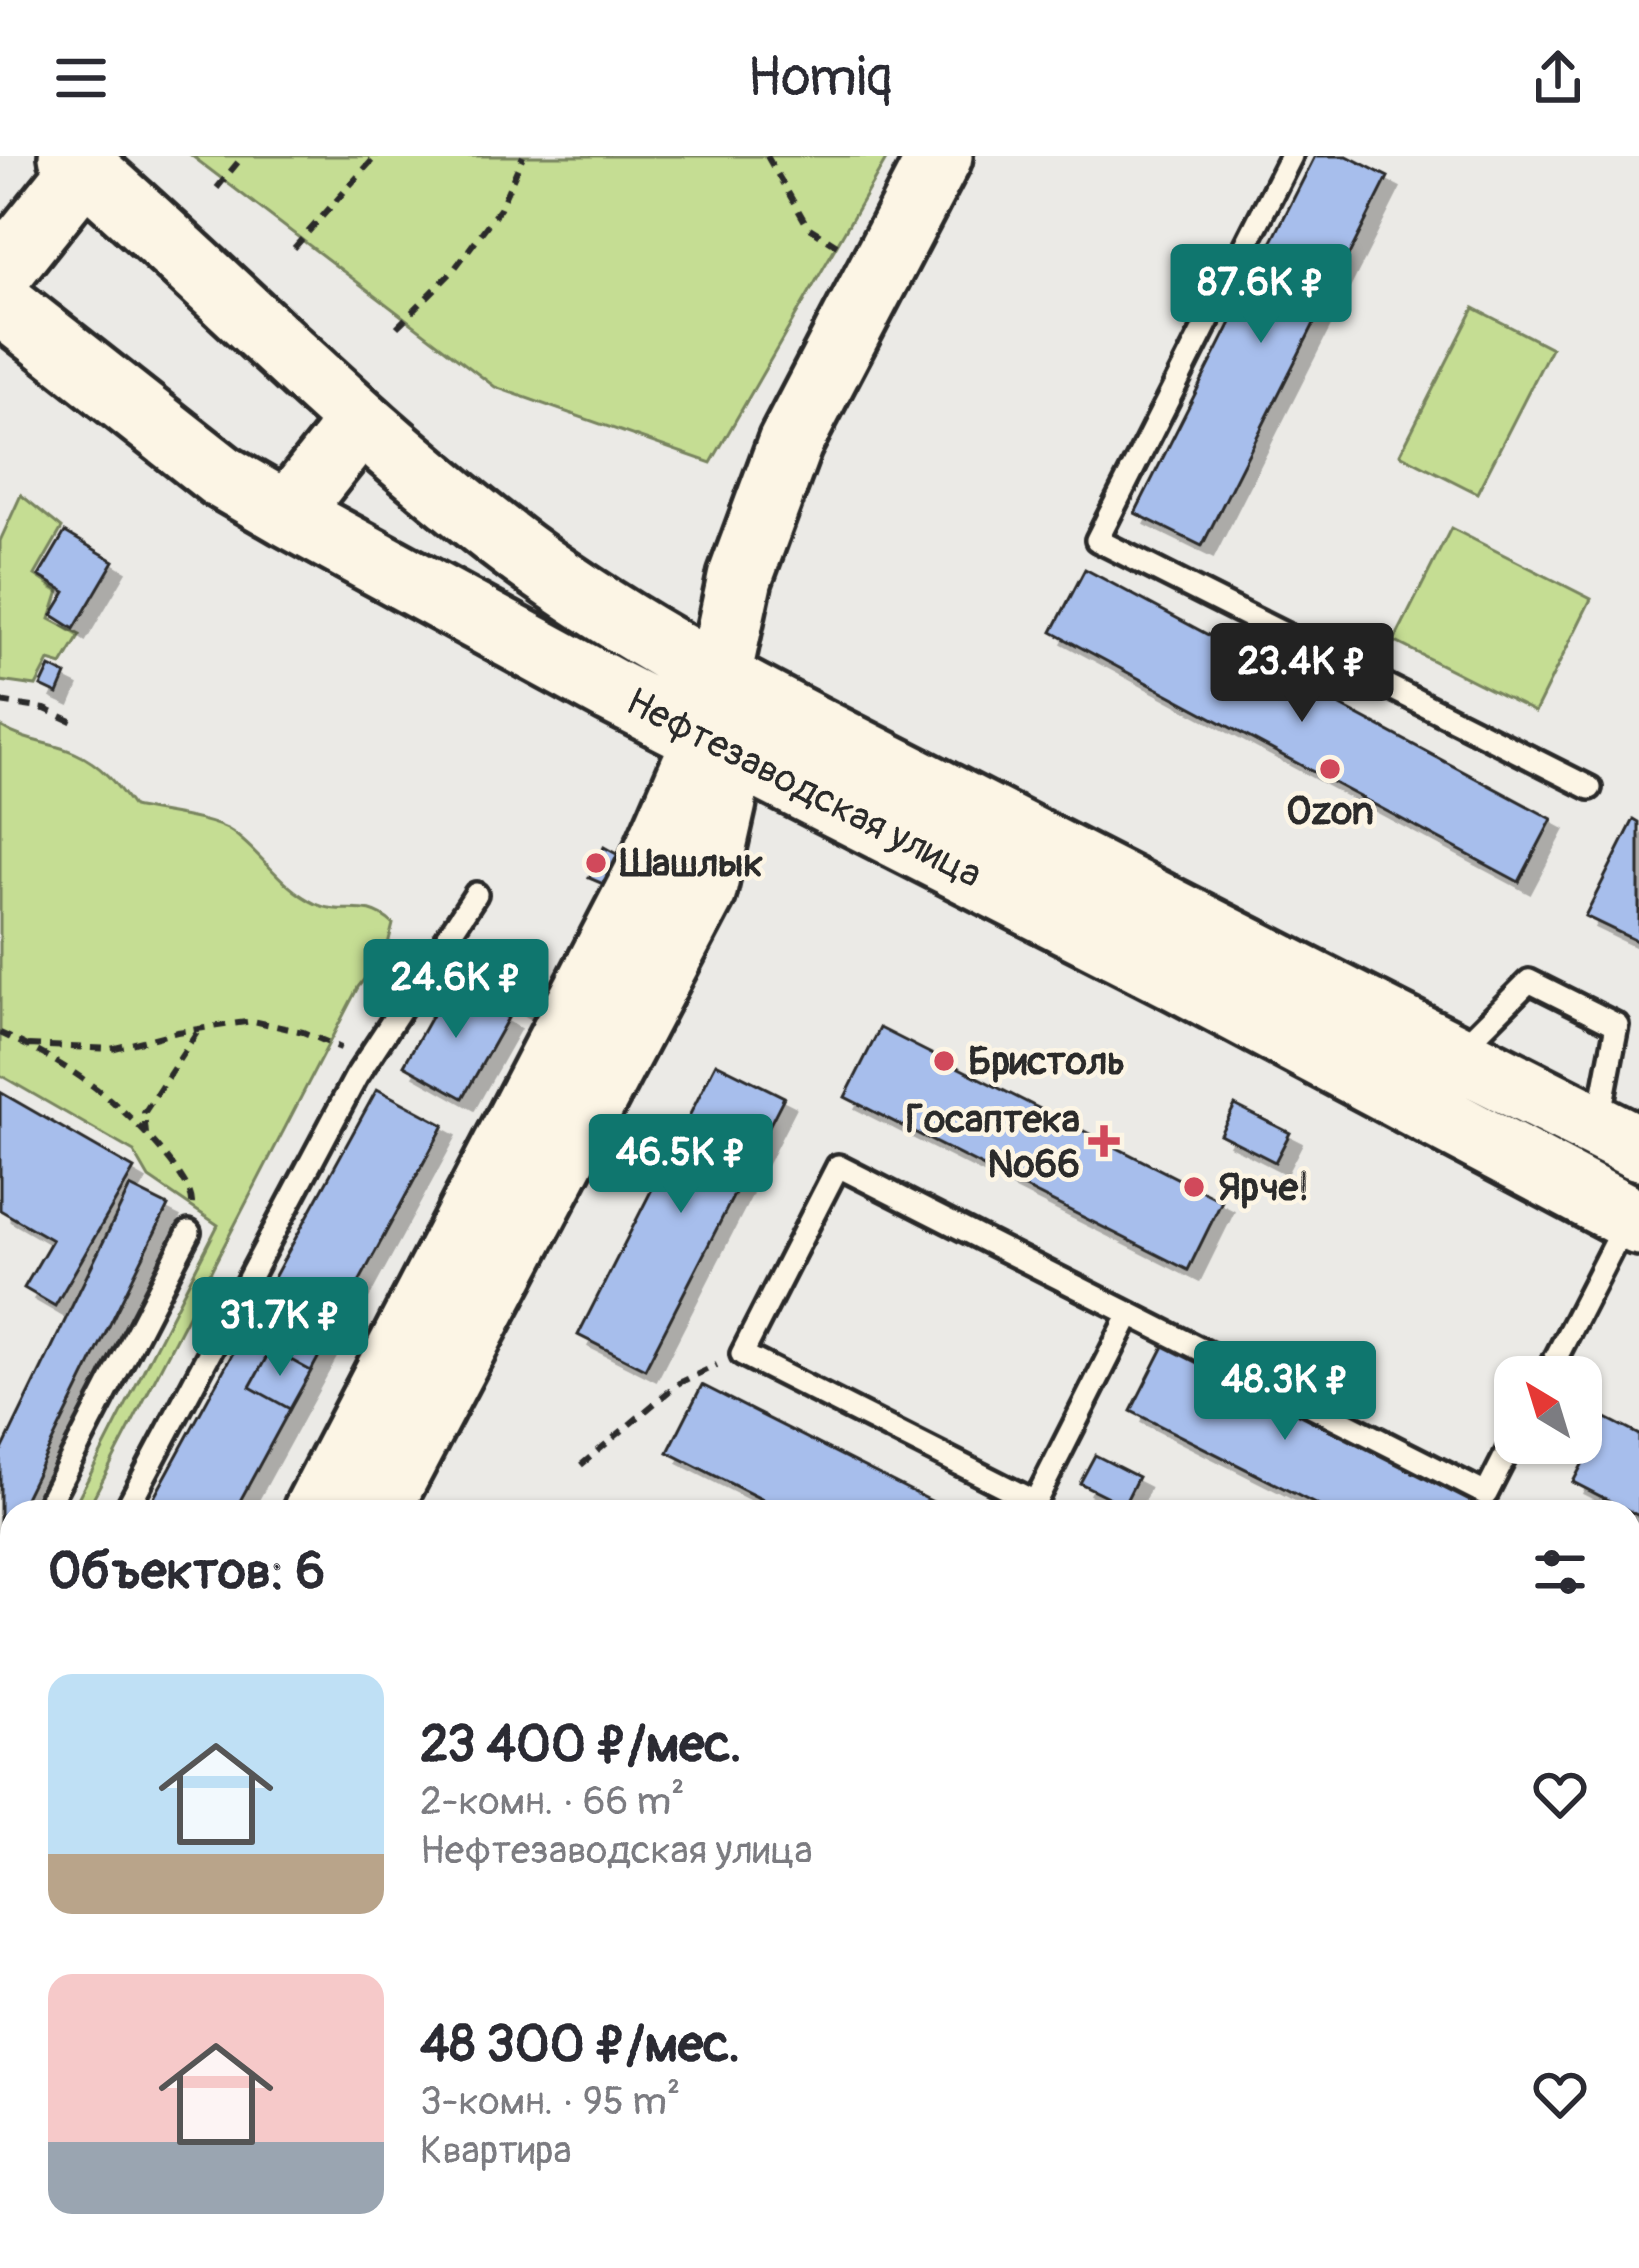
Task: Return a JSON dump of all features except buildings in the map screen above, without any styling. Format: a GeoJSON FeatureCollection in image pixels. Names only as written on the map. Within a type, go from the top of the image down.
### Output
{"type":"FeatureCollection","features":[{"type":"Feature","properties":{"kind":"main road"},"geometry":{"type":"LineString","coordinates":[[321,1500],[646,874],[713,708],[740,578],[790,443],[940,156]]}},
{"type":"Feature","properties":{"kind":"main road"},"geometry":{"type":"LineString","coordinates":[[0,273],[76,160]]}},
{"type":"Feature","properties":{"kind":"main road","name":"Нефтезаводская улица"},"geometry":{"type":"LineString","coordinates":[[76,160],[360,422],[522,554],[629,625],[713,708],[1180,980],[1633,1220]]}},
{"type":"Feature","properties":{"kind":"main road","name":"Нефтезаводская улица"},"geometry":{"type":"LineString","coordinates":[[0,302],[221,476],[593,680],[713,708],[1455,1055],[1618,1137]]}},
{"type":"Feature","properties":{"kind":"main road"},"geometry":{"type":"LineString","coordinates":[[287,514],[360,422]]}},
{"type":"Feature","properties":{"kind":"main road"},"geometry":{"type":"LineString","coordinates":[[383,1500],[704,891],[724,802],[713,708]]}},
{"type":"Feature","properties":{"kind":"lane"},"geometry":{"type":"LineString","coordinates":[[1292,156],[1097,539],[1590,788]]}},
{"type":"Feature","properties":{"kind":"lane"},"geometry":{"type":"LineString","coordinates":[[131,1500],[367,1060],[476,894]]}},
{"type":"Feature","properties":{"kind":"lane"},"geometry":{"type":"LineString","coordinates":[[1455,1055],[1529,981],[1582,1007],[1617,1025],[1618,1137]]}},
{"type":"Feature","properties":{"kind":"lane"},"geometry":{"type":"LineString","coordinates":[[1031,1500],[742,1354],[838,1166],[1486,1494],[1501,1464]]}},
{"type":"Feature","properties":{"kind":"lane"},"geometry":{"type":"LineString","coordinates":[[1558,1356],[1633,1220]]}},
{"type":"Feature","properties":{"kind":"lane"},"geometry":{"type":"LineString","coordinates":[[50,1500],[189,1232]]}},
{"type":"Feature","properties":{"kind":"lane"},"geometry":{"type":"LineString","coordinates":[[1036,1500],[1130,1314]]}},
{"type":"Feature","properties":{"kind":"path"},"geometry":{"type":"LineString","coordinates":[[218,188],[244,156]]}},
{"type":"Feature","properties":{"kind":"path"},"geometry":{"type":"LineString","coordinates":[[294,248],[376,156]]}},
{"type":"Feature","properties":{"kind":"path"},"geometry":{"type":"LineString","coordinates":[[397,327],[452,272],[500,208],[523,156]]}},
{"type":"Feature","properties":{"kind":"path"},"geometry":{"type":"LineString","coordinates":[[767,156],[808,227],[879,272]]}},
{"type":"Feature","properties":{"kind":"path"},"geometry":{"type":"LineString","coordinates":[[0,702],[46,710],[78,724]]}},
{"type":"Feature","properties":{"kind":"path"},"geometry":{"type":"LineString","coordinates":[[28,1045],[111,1049],[253,1021],[303,1032],[367,1060]]}},
{"type":"Feature","properties":{"kind":"path"},"geometry":{"type":"LineString","coordinates":[[146,1137],[144,1113],[200,1029]]}},
{"type":"Feature","properties":{"kind":"path"},"geometry":{"type":"LineString","coordinates":[[0,1033],[28,1045],[101,1092],[146,1137],[193,1192],[189,1232]]}},
{"type":"Feature","properties":{"kind":"path"},"geometry":{"type":"LineString","coordinates":[[581,1465],[679,1383],[742,1354]]}},
{"type":"Feature","properties":{"kind":"green space"},"geometry":{"type":"Polygon","coordinates":[[[192,156],[888,156],[711,463],[495,387],[192,156]]]}},
{"type":"Feature","properties":{"kind":"green space"},"geometry":{"type":"Polygon","coordinates":[[[1474,308],[1551,348],[1477,493],[1400,454],[1474,308]]]}},
{"type":"Feature","properties":{"kind":"green space"},"geometry":{"type":"Polygon","coordinates":[[[21,495],[62,528],[35,575],[59,591],[50,619],[80,635],[62,665],[49,661],[36,686],[0,681],[0,541],[21,495]]]}},
{"type":"Feature","properties":{"kind":"green space"},"geometry":{"type":"Polygon","coordinates":[[[1451,528],[1591,599],[1535,712],[1394,641],[1451,528]]]}},
{"type":"Feature","properties":{"kind":"green space"},"geometry":{"type":"Polygon","coordinates":[[[0,726],[85,758],[108,776],[133,807],[232,832],[292,889],[316,904],[373,912],[393,924],[386,952],[358,987],[92,1500],[77,1500],[218,1225],[149,1178],[134,1152],[0,1075],[0,726]]]}},
{"type":"Feature","properties":{"kind":"place","name":"Ozon"},"geometry":{"type":"Point","coordinates":[1330,769]}},
{"type":"Feature","properties":{"kind":"place","name":"Шашлык"},"geometry":{"type":"Point","coordinates":[596,863]}},
{"type":"Feature","properties":{"kind":"place","name":"Бристоль"},"geometry":{"type":"Point","coordinates":[944,1061]}},
{"type":"Feature","properties":{"kind":"place","name":"Госаптека №66"},"geometry":{"type":"Point","coordinates":[1104,1141]}},
{"type":"Feature","properties":{"kind":"place","name":"Ярче!"},"geometry":{"type":"Point","coordinates":[1194,1187]}}]}
